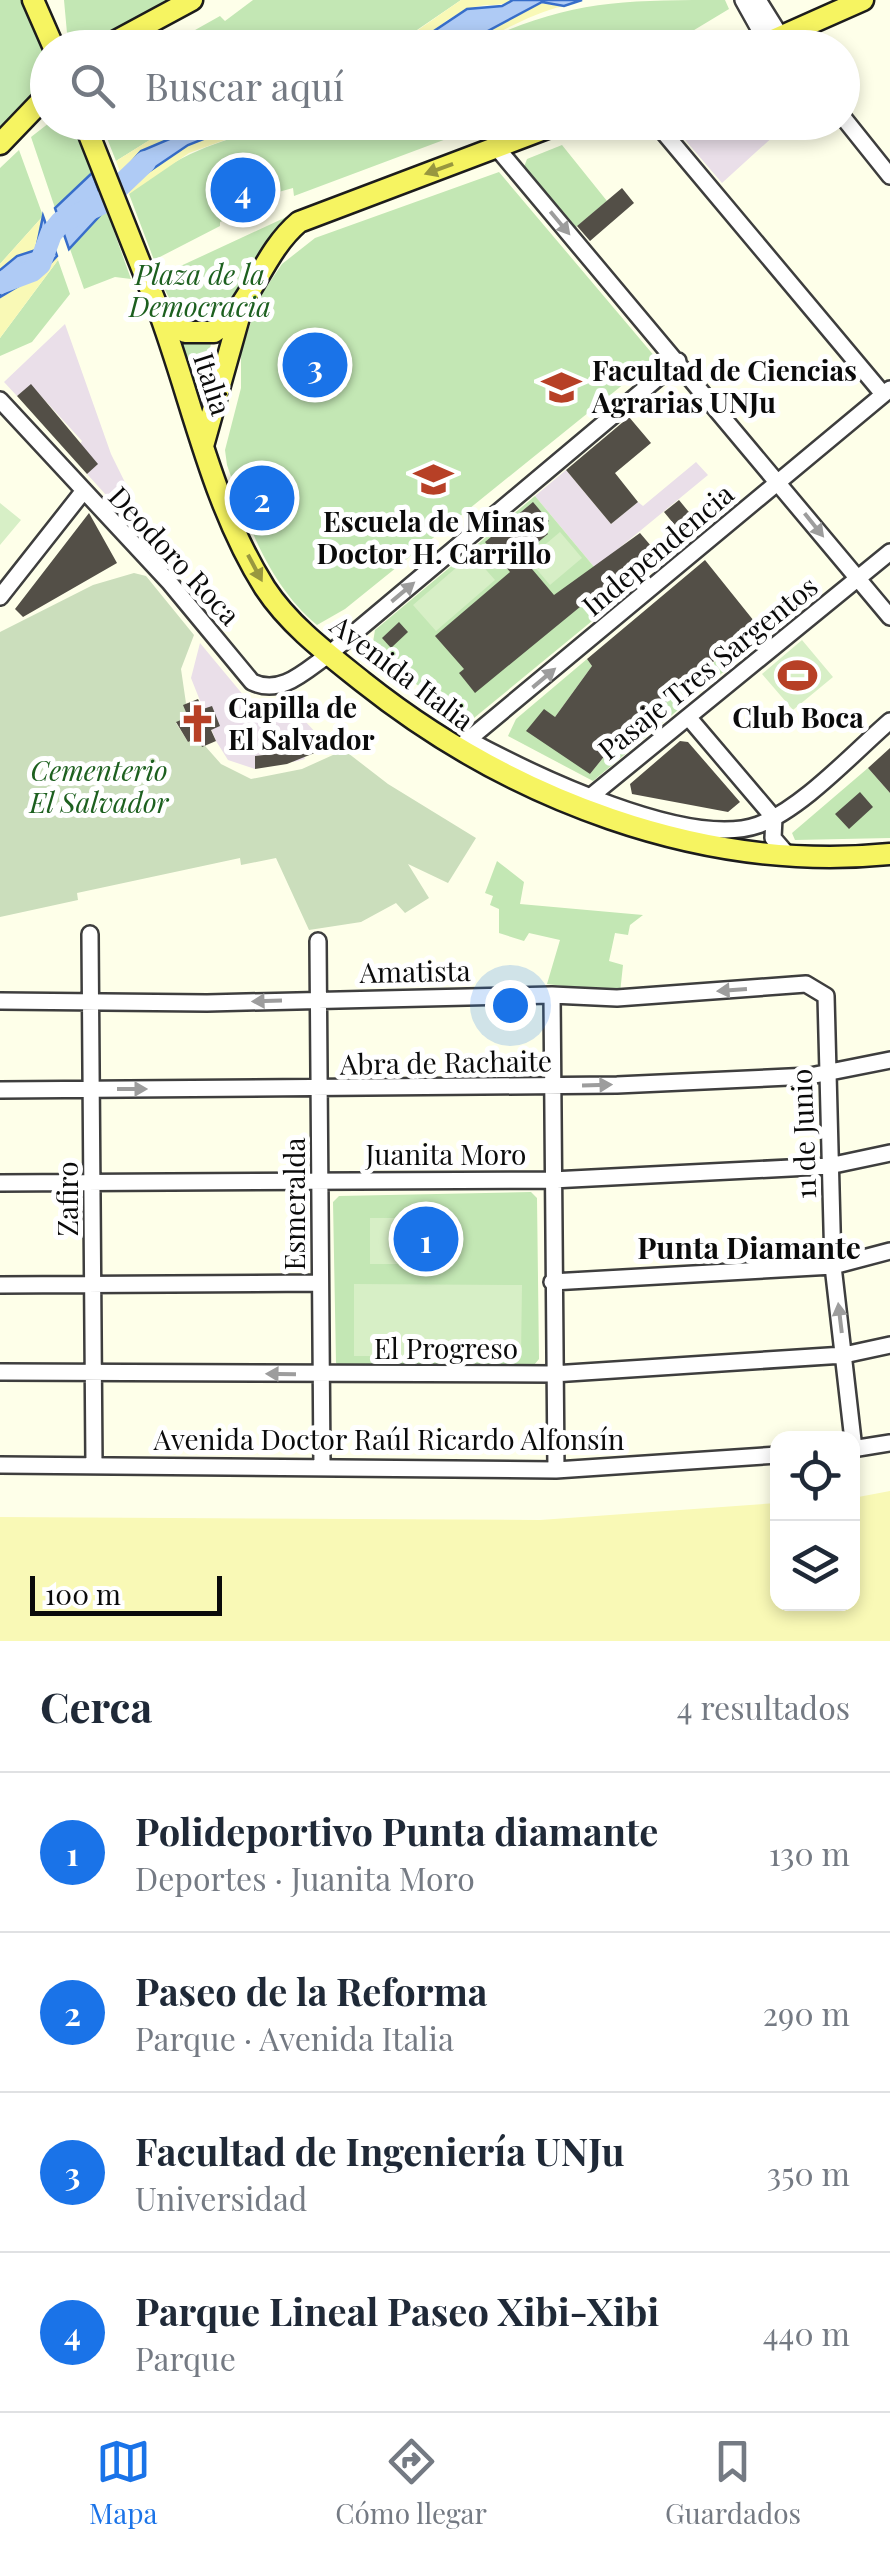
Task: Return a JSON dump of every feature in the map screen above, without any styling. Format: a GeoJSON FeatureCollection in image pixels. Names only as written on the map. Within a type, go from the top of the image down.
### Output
{"type":"FeatureCollection","features":[{"type":"Feature","properties":{"kind":"main road"},"geometry":{"type":"LineString","coordinates":[[33,0],[47,30]]}},
{"type":"Feature","properties":{"kind":"main road"},"geometry":{"type":"LineString","coordinates":[[51,0],[54,30]]}},
{"type":"Feature","properties":{"kind":"main road"},"geometry":{"type":"LineString","coordinates":[[136,30],[192,0]]}},
{"type":"Feature","properties":{"kind":"main road"},"geometry":{"type":"LineString","coordinates":[[802,30],[863,0]]}},
{"type":"Feature","properties":{"kind":"main road"},"geometry":{"type":"LineString","coordinates":[[0,144],[30,113]]}},
{"type":"Feature","properties":{"kind":"main road","name":"Italia"},"geometry":{"type":"LineString","coordinates":[[91,140],[157,306],[204,446]]}},
{"type":"Feature","properties":{"kind":"main road"},"geometry":{"type":"LineString","coordinates":[[157,306],[175,327],[201,334],[221,328],[244,299],[274,245],[299,222],[517,140]]}},
{"type":"Feature","properties":{"kind":"main road"},"geometry":{"type":"LineString","coordinates":[[204,446],[244,299]]}},
{"type":"Feature","properties":{"kind":"main road","name":"Avenida Italia"},"geometry":{"type":"LineString","coordinates":[[204,446],[240,540],[265,586],[328,655],[407,717],[560,800],[630,825],[786,853],[830,857],[890,854]]}},
{"type":"Feature","properties":{"kind":"street"},"geometry":{"type":"LineString","coordinates":[[752,4],[766,30]]}},
{"type":"Feature","properties":{"kind":"street"},"geometry":{"type":"LineString","coordinates":[[860,138],[890,176]]}},
{"type":"Feature","properties":{"kind":"street"},"geometry":{"type":"LineString","coordinates":[[670,140],[886,391]]}},
{"type":"Feature","properties":{"kind":"street"},"geometry":{"type":"LineString","coordinates":[[497,148],[890,617]]}},
{"type":"Feature","properties":{"kind":"street","name":"Deodoro Roca"},"geometry":{"type":"LineString","coordinates":[[0,400],[82,493],[170,582],[252,682],[265,687],[284,685],[328,655],[678,361]]}},
{"type":"Feature","properties":{"kind":"street","name":"Independencia"},"geometry":{"type":"LineString","coordinates":[[463,745],[886,391]]}},
{"type":"Feature","properties":{"kind":"street"},"geometry":{"type":"LineString","coordinates":[[0,597],[82,493]]}},
{"type":"Feature","properties":{"kind":"street","name":"Pasaje Tres Sargentos"},"geometry":{"type":"LineString","coordinates":[[590,797],[890,552]]}},
{"type":"Feature","properties":{"kind":"street"},"geometry":{"type":"LineString","coordinates":[[689,718],[774,818]]}},
{"type":"Feature","properties":{"kind":"street"},"geometry":{"type":"LineString","coordinates":[[786,853],[772,838],[774,818],[890,722]]}},
{"type":"Feature","properties":{"kind":"street","name":"Avenida Italia"},"geometry":{"type":"LineString","coordinates":[[463,745],[627,810],[713,829],[756,826],[774,818]]}},
{"type":"Feature","properties":{"kind":"street","name":"Zafiro"},"geometry":{"type":"LineString","coordinates":[[90,934],[94,1464]]}},
{"type":"Feature","properties":{"kind":"street","name":"Esmeralda"},"geometry":{"type":"LineString","coordinates":[[318,941],[322,1468]]}},
{"type":"Feature","properties":{"kind":"street","name":"Amatista"},"geometry":{"type":"LineString","coordinates":[[0,1002],[552,995],[617,998],[806,984],[826,996]]}},
{"type":"Feature","properties":{"kind":"street"},"geometry":{"type":"LineString","coordinates":[[552,995],[556,1470]]}},
{"type":"Feature","properties":{"kind":"street","name":"11 de Junio"},"geometry":{"type":"LineString","coordinates":[[826,996],[828,1166],[851,1431]]}},
{"type":"Feature","properties":{"kind":"street","name":"Abra de Rachaite"},"geometry":{"type":"LineString","coordinates":[[0,1090],[553,1087],[826,1073],[890,1060]]}},
{"type":"Feature","properties":{"kind":"street","name":"Juanita Moro"},"geometry":{"type":"LineString","coordinates":[[0,1182],[552,1180],[828,1166],[890,1153]]}},
{"type":"Feature","properties":{"kind":"street"},"geometry":{"type":"LineString","coordinates":[[552,1282],[834,1266],[890,1251]]}},
{"type":"Feature","properties":{"kind":"street"},"geometry":{"type":"LineString","coordinates":[[0,1285],[320,1283]]}},
{"type":"Feature","properties":{"kind":"street","name":"El Progreso"},"geometry":{"type":"LineString","coordinates":[[0,1372],[553,1374],[844,1355],[890,1345]]}},
{"type":"Feature","properties":{"kind":"street"},"geometry":{"type":"LineString","coordinates":[[860,1448],[890,1442]]}},
{"type":"Feature","properties":{"kind":"street","name":"Avenida Doctor Raúl Ricardo Alfonsín"},"geometry":{"type":"LineString","coordinates":[[0,1466],[556,1470],[770,1456]]}},
{"type":"Feature","properties":{"kind":"shaded area"},"geometry":{"type":"Polygon","coordinates":[[[685,140],[769,140],[722,183],[685,140]]]}},
{"type":"Feature","properties":{"kind":"shaded area"},"geometry":{"type":"Polygon","coordinates":[[[65,324],[111,454],[150,533],[145,538],[87,474],[97,463],[80,444],[82,441],[31,385],[17,396],[4,382],[65,324]]]}},
{"type":"Feature","properties":{"kind":"shaded area"},"geometry":{"type":"Polygon","coordinates":[[[696,462],[708,475],[595,568],[535,496],[566,470],[611,524],[638,502],[643,506],[696,462]]]}},
{"type":"Feature","properties":{"kind":"shaded area"},"geometry":{"type":"Polygon","coordinates":[[[0,503],[21,520],[0,545],[0,503]]]}},
{"type":"Feature","properties":{"kind":"shaded area"},"geometry":{"type":"Polygon","coordinates":[[[560,532],[582,558],[550,585],[528,559],[560,532]]]}},
{"type":"Feature","properties":{"kind":"shaded area"},"geometry":{"type":"Polygon","coordinates":[[[472,554],[495,580],[436,631],[413,605],[472,554]]]}},
{"type":"Feature","properties":{"kind":"shaded area","name":"Club Boca"},"geometry":{"type":"Polygon","coordinates":[[[802,640],[833,677],[793,710],[762,674],[802,640]]]}},
{"type":"Feature","properties":{"kind":"shaded area"},"geometry":{"type":"Polygon","coordinates":[[[200,643],[254,708],[281,714],[299,704],[308,713],[303,719],[319,736],[326,732],[331,737],[301,748],[305,759],[293,762],[288,747],[283,753],[255,756],[255,769],[228,760],[216,741],[191,678],[200,643]]]}},
{"type":"Feature","properties":{"kind":"shaded area"},"geometry":{"type":"Polygon","coordinates":[[[410,1216],[444,1217],[442,1262],[409,1261],[410,1216]]]}},
{"type":"Feature","properties":{"kind":"shaded area"},"geometry":{"type":"Polygon","coordinates":[[[370,1218],[404,1218],[403,1264],[370,1264],[370,1218]]]}},
{"type":"Feature","properties":{"kind":"shaded area"},"geometry":{"type":"Polygon","coordinates":[[[354,1284],[522,1285],[521,1356],[354,1356],[354,1284]]]}},
{"type":"Feature","properties":{"kind":"green space"},"geometry":{"type":"Polygon","coordinates":[[[0,0],[26,0],[39,30],[30,30],[30,95],[0,130],[0,0]]]}},
{"type":"Feature","properties":{"kind":"green space"},"geometry":{"type":"Polygon","coordinates":[[[64,0],[172,0],[117,30],[67,30],[64,0]]]}},
{"type":"Feature","properties":{"kind":"green space"},"geometry":{"type":"Polygon","coordinates":[[[253,0],[461,0],[417,30],[195,30],[220,16],[225,21],[253,0]]]}},
{"type":"Feature","properties":{"kind":"green space"},"geometry":{"type":"Polygon","coordinates":[[[725,0],[729,9],[694,30],[508,30],[594,6],[725,0]]]}},
{"type":"Feature","properties":{"kind":"green space"},"geometry":{"type":"Polygon","coordinates":[[[32,140],[79,140],[92,173],[55,208],[32,140]]]}},
{"type":"Feature","properties":{"kind":"green space"},"geometry":{"type":"Polygon","coordinates":[[[108,140],[150,140],[116,161],[108,140]]]}},
{"type":"Feature","properties":{"kind":"green space"},"geometry":{"type":"Polygon","coordinates":[[[229,140],[444,140],[294,196],[293,188],[264,196],[260,207],[220,222],[220,226],[154,260],[129,194],[168,166],[229,140]]]}},
{"type":"Feature","properties":{"kind":"green space"},"geometry":{"type":"Polygon","coordinates":[[[562,145],[607,201],[576,227],[524,167],[527,159],[562,145]]]}},
{"type":"Feature","properties":{"kind":"green space"},"geometry":{"type":"Polygon","coordinates":[[[19,150],[43,216],[0,264],[0,168],[19,150]]]}},
{"type":"Feature","properties":{"kind":"green space"},"geometry":{"type":"Polygon","coordinates":[[[499,172],[656,358],[345,609],[317,625],[273,572],[252,531],[227,465],[225,450],[241,388],[241,352],[259,298],[282,264],[315,238],[499,172]]]}},
{"type":"Feature","properties":{"kind":"green space"},"geometry":{"type":"Polygon","coordinates":[[[106,209],[131,279],[115,277],[84,289],[70,249],[106,209]]]}},
{"type":"Feature","properties":{"kind":"green space","name":"Plaza de la Democracia"},"geometry":{"type":"Polygon","coordinates":[[[295,213],[270,240],[214,323],[193,321],[178,311],[159,276],[295,213]]]}},
{"type":"Feature","properties":{"kind":"green space"},"geometry":{"type":"Polygon","coordinates":[[[58,260],[70,294],[32,342],[0,356],[0,338],[58,260]]]}},
{"type":"Feature","properties":{"kind":"green space"},"geometry":{"type":"Polygon","coordinates":[[[181,341],[211,344],[200,394],[180,345],[181,341]]]}},
{"type":"Feature","properties":{"kind":"green space"},"geometry":{"type":"Polygon","coordinates":[[[535,496],[620,598],[474,718],[467,718],[371,654],[375,630],[535,496]]]}},
{"type":"Feature","properties":{"kind":"green space","name":"Cementerio El Salvador"},"geometry":{"type":"Polygon","coordinates":[[[134,573],[146,576],[194,635],[181,669],[188,717],[176,723],[188,742],[198,738],[221,764],[251,779],[302,769],[344,750],[388,784],[476,838],[448,883],[408,864],[429,898],[405,913],[396,903],[361,922],[309,930],[276,858],[241,865],[240,858],[77,893],[78,900],[0,917],[0,632],[93,585],[134,573]]]}},
{"type":"Feature","properties":{"kind":"green space"},"geometry":{"type":"Polygon","coordinates":[[[743,638],[752,648],[593,781],[508,736],[516,719],[587,659],[592,666],[555,717],[590,774],[619,738],[627,748],[650,729],[644,721],[743,638]]]}},
{"type":"Feature","properties":{"kind":"green space"},"geometry":{"type":"Polygon","coordinates":[[[868,768],[890,793],[890,838],[795,840],[792,833],[868,768]]]}},
{"type":"Feature","properties":{"kind":"green space"},"geometry":{"type":"Polygon","coordinates":[[[497,861],[524,882],[520,904],[643,915],[630,925],[628,935],[615,933],[609,961],[623,965],[620,993],[547,984],[560,940],[529,933],[524,941],[499,933],[499,909],[490,905],[493,896],[485,893],[497,861]]]}},
{"type":"Feature","properties":{"kind":"green space"},"geometry":{"type":"Polygon","coordinates":[[[531,1192],[537,1198],[539,1359],[534,1365],[342,1368],[336,1363],[333,1202],[339,1196],[531,1192]]]}},
{"type":"Feature","properties":{"kind":"sand"},"geometry":{"type":"Polygon","coordinates":[[[461,0],[513,0],[463,11],[435,30],[418,30],[461,0]]]}},
{"type":"Feature","properties":{"kind":"sand"},"geometry":{"type":"Polygon","coordinates":[[[553,1],[564,6],[503,30],[489,30],[529,7],[553,1]]]}},
{"type":"Feature","properties":{"kind":"sand"},"geometry":{"type":"Polygon","coordinates":[[[150,140],[172,140],[141,153],[121,174],[116,161],[150,140]]]}},
{"type":"Feature","properties":{"kind":"sand"},"geometry":{"type":"Polygon","coordinates":[[[201,140],[225,140],[189,153],[129,194],[126,187],[201,140]]]}},
{"type":"Feature","properties":{"kind":"sand"},"geometry":{"type":"Polygon","coordinates":[[[43,216],[36,250],[17,256],[0,270],[0,264],[43,216]]]}},
{"type":"Feature","properties":{"kind":"sand"},"geometry":{"type":"Polygon","coordinates":[[[57,256],[58,260],[0,338],[0,297],[42,272],[57,256]]]}},
{"type":"Feature","properties":{"kind":"sand"},"geometry":{"type":"Polygon","coordinates":[[[890,1491],[890,1641],[0,1641],[0,1517],[540,1520],[770,1504],[770,1611],[860,1611],[860,1497],[890,1491]]]}},
{"type":"Feature","properties":{"kind":"water"},"geometry":{"type":"Polygon","coordinates":[[[513,0],[582,0],[564,6],[542,2],[490,30],[436,30],[467,9],[502,6],[513,0]]]}},
{"type":"Feature","properties":{"kind":"water"},"geometry":{"type":"Polygon","coordinates":[[[167,140],[201,140],[126,187],[121,174],[141,151],[167,140]]]}},
{"type":"Feature","properties":{"kind":"water"},"geometry":{"type":"Polygon","coordinates":[[[92,173],[106,209],[69,249],[55,208],[92,173]]]}},
{"type":"Feature","properties":{"kind":"water"},"geometry":{"type":"Polygon","coordinates":[[[43,216],[57,256],[42,272],[0,297],[0,270],[17,256],[36,250],[43,216]]]}},
{"type":"Feature","properties":{"kind":"building"},"geometry":{"type":"Polygon","coordinates":[[[622,188],[634,203],[590,241],[577,226],[622,188]]]}},
{"type":"Feature","properties":{"kind":"building"},"geometry":{"type":"Polygon","coordinates":[[[31,384],[98,464],[87,474],[17,396],[31,384]]]}},
{"type":"Feature","properties":{"kind":"building"},"geometry":{"type":"Polygon","coordinates":[[[629,417],[651,443],[615,473],[638,502],[611,524],[566,470],[629,417]]]}},
{"type":"Feature","properties":{"kind":"building"},"geometry":{"type":"Polygon","coordinates":[[[679,500],[702,528],[687,540],[664,512],[679,500]]]}},
{"type":"Feature","properties":{"kind":"building"},"geometry":{"type":"Polygon","coordinates":[[[533,502],[549,521],[542,527],[548,534],[521,556],[554,595],[640,533],[663,560],[619,597],[608,584],[475,693],[459,673],[464,669],[435,636],[510,572],[485,542],[533,502]]]}},
{"type":"Feature","properties":{"kind":"building"},"geometry":{"type":"Polygon","coordinates":[[[89,513],[117,563],[23,617],[15,609],[89,513]]]}},
{"type":"Feature","properties":{"kind":"building"},"geometry":{"type":"Polygon","coordinates":[[[705,560],[766,636],[752,648],[743,638],[644,721],[651,728],[627,748],[619,738],[590,774],[526,731],[544,709],[555,717],[592,666],[587,659],[705,560]]]}},
{"type":"Feature","properties":{"kind":"building"},"geometry":{"type":"Polygon","coordinates":[[[399,622],[408,632],[391,648],[382,638],[399,622]]]}},
{"type":"Feature","properties":{"kind":"building","name":"Capilla de El Salvador"},"geometry":{"type":"Polygon","coordinates":[[[198,699],[203,709],[212,706],[220,726],[211,730],[216,741],[202,747],[198,738],[188,742],[176,722],[188,717],[183,705],[198,699]]]}},
{"type":"Feature","properties":{"kind":"building"},"geometry":{"type":"Polygon","coordinates":[[[328,734],[337,744],[287,764],[255,769],[255,756],[290,752],[328,734]]]}},
{"type":"Feature","properties":{"kind":"building"},"geometry":{"type":"Polygon","coordinates":[[[680,741],[688,742],[740,802],[728,812],[632,794],[630,784],[680,741]]]}},
{"type":"Feature","properties":{"kind":"building"},"geometry":{"type":"Polygon","coordinates":[[[890,748],[890,793],[868,768],[890,748]]]}},
{"type":"Feature","properties":{"kind":"building"},"geometry":{"type":"Polygon","coordinates":[[[860,792],[873,807],[849,829],[835,814],[860,792]]]}},
{"type":"Feature","properties":{"kind":"building"},"geometry":{"type":"Polygon","coordinates":[[[294,1193],[307,1198],[308,1231],[294,1231],[294,1193]]]}},
{"type":"Feature","properties":{"kind":"waterway"},"geometry":{"type":"LineString","coordinates":[[0,283],[32,271],[40,264],[51,234],[61,222],[101,204],[145,162]]}},
{"type":"Feature","properties":{"kind":"place","name":"Parque Lineal Paseo Xibi-Xibi"},"geometry":{"type":"Point","coordinates":[243,190]}},
{"type":"Feature","properties":{"kind":"place","name":"Facultad de Ingeniería UNJu"},"geometry":{"type":"Point","coordinates":[315,365]}},
{"type":"Feature","properties":{"kind":"place","name":"Facultad de Ciencias Agrarias UNJu"},"geometry":{"type":"Point","coordinates":[562,387]}},
{"type":"Feature","properties":{"kind":"place","name":"Escuela de Minas Doctor H. Carrillo"},"geometry":{"type":"Point","coordinates":[434,480]}},
{"type":"Feature","properties":{"kind":"place","name":"Paseo de la Reforma"},"geometry":{"type":"Point","coordinates":[262,498]}},
{"type":"Feature","properties":{"kind":"place","name":"Club Boca"},"geometry":{"type":"Point","coordinates":[798,675]}},
{"type":"Feature","properties":{"kind":"place","name":"Capilla de El Salvador"},"geometry":{"type":"Point","coordinates":[198,724]}},
{"type":"Feature","properties":{"kind":"place","name":"Polideportivo Punta diamante"},"geometry":{"type":"Point","coordinates":[426,1239]}},
{"type":"Feature","properties":{"kind":"district","name":"Punta Diamante"},"geometry":{"type":"Point","coordinates":[749,1249]}}]}
